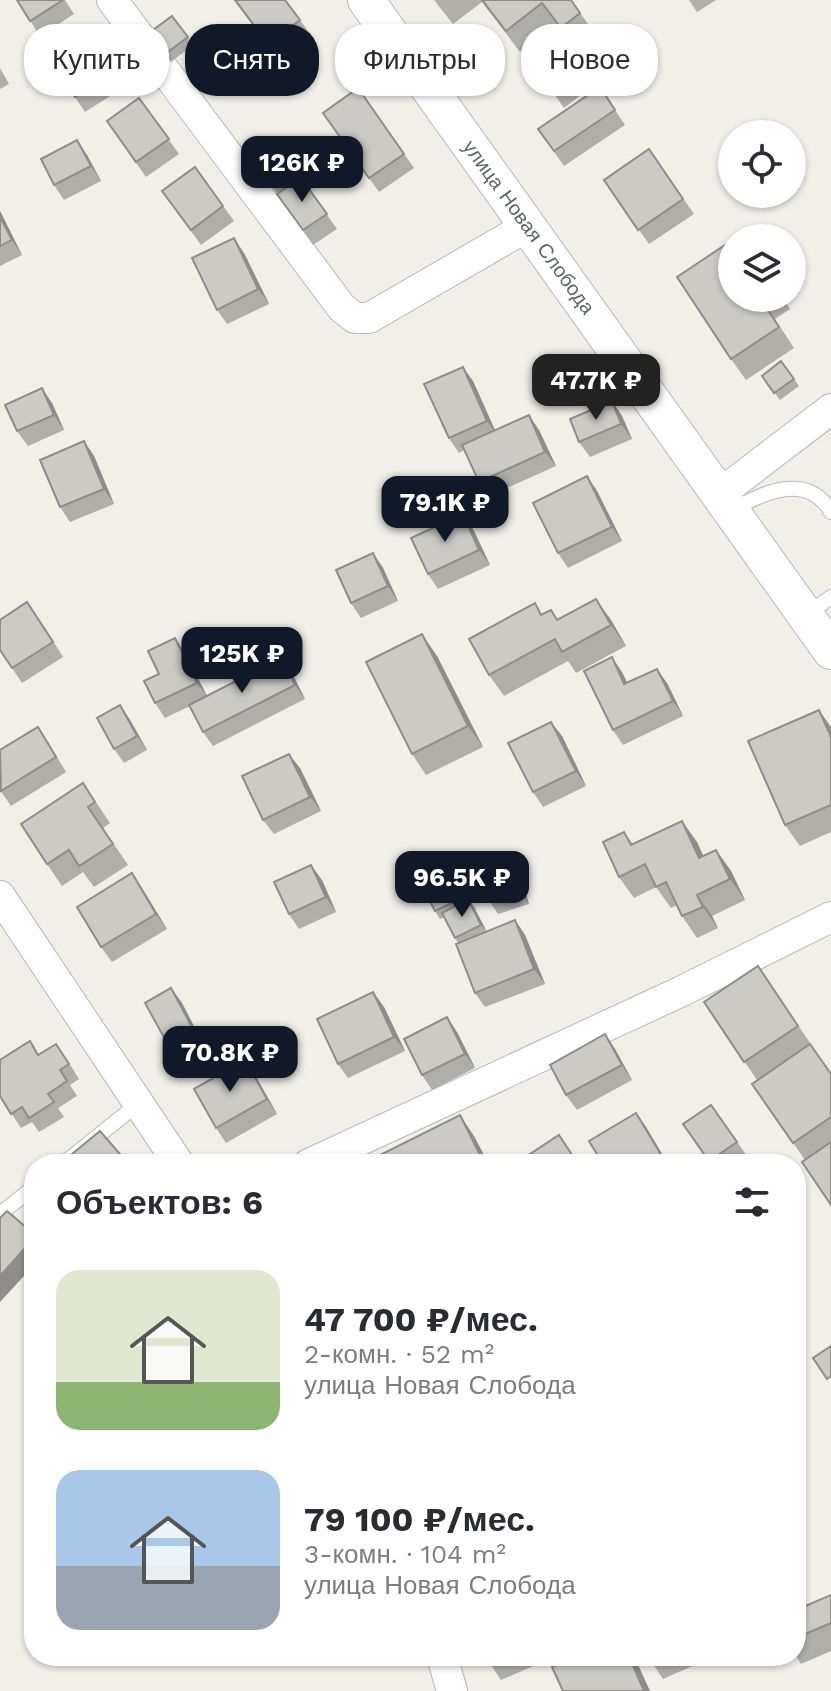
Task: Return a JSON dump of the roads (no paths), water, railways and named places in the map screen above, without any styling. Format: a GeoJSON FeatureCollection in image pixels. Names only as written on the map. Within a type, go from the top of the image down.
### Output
{"type":"FeatureCollection","features":[{"type":"Feature","properties":{"kind":"street"},"geometry":{"type":"LineString","coordinates":[[112,0],[342,308],[355,318],[369,318],[528,226]]}},
{"type":"Feature","properties":{"kind":"street","name":"улица Новая Слобода"},"geometry":{"type":"LineString","coordinates":[[366,0],[727,502],[818,607]]}},
{"type":"Feature","properties":{"kind":"street"},"geometry":{"type":"LineString","coordinates":[[727,502],[831,411]]}},
{"type":"Feature","properties":{"kind":"street"},"geometry":{"type":"LineString","coordinates":[[818,607],[831,651]]}},
{"type":"Feature","properties":{"kind":"street"},"geometry":{"type":"LineString","coordinates":[[0,896],[172,1154]]}},
{"type":"Feature","properties":{"kind":"street"},"geometry":{"type":"LineString","coordinates":[[331,1154],[682,991],[831,917]]}},
{"type":"Feature","properties":{"kind":"street"},"geometry":{"type":"LineString","coordinates":[[445,1666],[452,1691]]}},
{"type":"Feature","properties":{"kind":"lane"},"geometry":{"type":"LineString","coordinates":[[727,502],[765,490],[801,488],[827,504],[831,512]]}},
{"type":"Feature","properties":{"kind":"lane"},"geometry":{"type":"LineString","coordinates":[[75,1154],[139,1103]]}},
{"type":"Feature","properties":{"kind":"lane"},"geometry":{"type":"LineString","coordinates":[[0,1214],[24,1195]]}}]}
